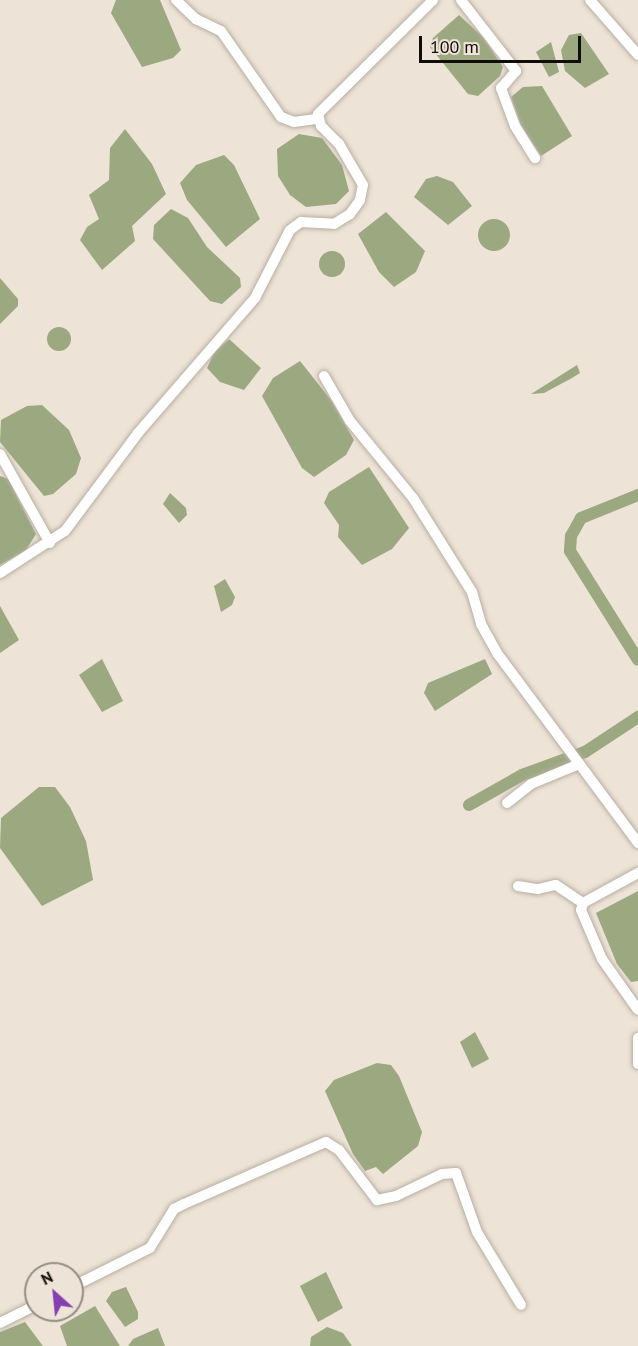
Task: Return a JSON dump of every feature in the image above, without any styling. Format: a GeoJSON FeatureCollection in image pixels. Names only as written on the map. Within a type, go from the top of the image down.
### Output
{"type":"FeatureCollection","features":[{"type":"Feature","properties":{"kind":"street"},"geometry":{"type":"LineString","coordinates":[[176,0],[196,19],[221,31],[281,117],[294,122],[316,119]]}},
{"type":"Feature","properties":{"kind":"street"},"geometry":{"type":"LineString","coordinates":[[316,119],[325,104],[434,0]]}},
{"type":"Feature","properties":{"kind":"street"},"geometry":{"type":"LineString","coordinates":[[461,0],[516,71],[501,88],[503,97],[535,158]]}},
{"type":"Feature","properties":{"kind":"street"},"geometry":{"type":"LineString","coordinates":[[590,0],[638,55]]}},
{"type":"Feature","properties":{"kind":"street"},"geometry":{"type":"LineString","coordinates":[[0,573],[50,543],[81,512],[138,433],[183,385],[218,337],[255,298],[290,230],[301,222],[334,224],[360,200],[363,185],[357,170],[316,119]]}},
{"type":"Feature","properties":{"kind":"street"},"geometry":{"type":"LineString","coordinates":[[324,376],[350,421],[413,498],[448,561],[472,592],[481,624],[497,653],[538,714],[569,749],[638,843]]}},
{"type":"Feature","properties":{"kind":"street"},"geometry":{"type":"LineString","coordinates":[[0,454],[50,543]]}},
{"type":"Feature","properties":{"kind":"street"},"geometry":{"type":"LineString","coordinates":[[507,803],[531,784],[578,763]]}},
{"type":"Feature","properties":{"kind":"street"},"geometry":{"type":"LineString","coordinates":[[583,903],[638,873]]}},
{"type":"Feature","properties":{"kind":"street"},"geometry":{"type":"LineString","coordinates":[[518,886],[538,889],[556,885],[583,903],[586,928],[602,959],[638,1010]]}},
{"type":"Feature","properties":{"kind":"street"},"geometry":{"type":"LineString","coordinates":[[638,1038],[638,1065]]}},
{"type":"Feature","properties":{"kind":"street"},"geometry":{"type":"LineString","coordinates":[[84,1281],[150,1248],[174,1209],[326,1142],[339,1150],[377,1200],[396,1196],[442,1174],[456,1173],[477,1232],[521,1305]]}},
{"type":"Feature","properties":{"kind":"street"},"geometry":{"type":"LineString","coordinates":[[0,1323],[24,1311]]}},
{"type":"Feature","properties":{"kind":"shaded area"},"geometry":{"type":"Polygon","coordinates":[[[116,0],[160,0],[181,50],[173,58],[142,67],[111,13],[116,0]]]}},
{"type":"Feature","properties":{"kind":"shaded area"},"geometry":{"type":"Polygon","coordinates":[[[459,15],[483,37],[503,67],[500,76],[478,96],[468,94],[430,47],[433,38],[459,15]]]}},
{"type":"Feature","properties":{"kind":"shaded area"},"geometry":{"type":"Polygon","coordinates":[[[581,33],[609,74],[585,88],[565,71],[561,50],[569,35],[581,33]]]}},
{"type":"Feature","properties":{"kind":"shaded area"},"geometry":{"type":"Polygon","coordinates":[[[551,42],[559,72],[549,77],[536,52],[551,42]]]}},
{"type":"Feature","properties":{"kind":"shaded area"},"geometry":{"type":"Polygon","coordinates":[[[542,86],[572,136],[541,156],[521,125],[511,97],[523,87],[542,86]]]}},
{"type":"Feature","properties":{"kind":"shaded area"},"geometry":{"type":"Polygon","coordinates":[[[125,129],[152,164],[166,194],[132,226],[135,241],[102,270],[80,240],[87,227],[99,219],[89,195],[109,180],[110,148],[125,129]]]}},
{"type":"Feature","properties":{"kind":"shaded area"},"geometry":{"type":"Polygon","coordinates":[[[299,134],[322,138],[342,165],[349,191],[336,204],[306,207],[290,195],[278,176],[277,149],[299,134]]]}},
{"type":"Feature","properties":{"kind":"shaded area"},"geometry":{"type":"Polygon","coordinates":[[[224,155],[234,165],[260,219],[226,247],[187,200],[180,183],[196,165],[224,155]]]}},
{"type":"Feature","properties":{"kind":"shaded area"},"geometry":{"type":"Polygon","coordinates":[[[437,176],[453,182],[472,206],[448,225],[414,197],[426,179],[437,176]]]}},
{"type":"Feature","properties":{"kind":"shaded area"},"geometry":{"type":"Polygon","coordinates":[[[171,209],[188,218],[207,247],[240,278],[241,287],[222,304],[210,301],[153,239],[154,225],[171,209]]]}},
{"type":"Feature","properties":{"kind":"shaded area"},"geometry":{"type":"Polygon","coordinates":[[[386,212],[425,251],[416,272],[394,287],[379,272],[358,234],[386,212]]]}},
{"type":"Feature","properties":{"kind":"shaded area"},"geometry":{"type":"Polygon","coordinates":[[[494,219],[505,224],[510,235],[505,246],[494,251],[483,246],[478,235],[483,224],[494,219]]]}},
{"type":"Feature","properties":{"kind":"shaded area"},"geometry":{"type":"Polygon","coordinates":[[[332,251],[341,255],[345,264],[341,273],[332,277],[323,273],[319,264],[323,255],[332,251]]]}},
{"type":"Feature","properties":{"kind":"shaded area"},"geometry":{"type":"Polygon","coordinates":[[[0,278],[18,299],[18,306],[0,324],[0,278]]]}},
{"type":"Feature","properties":{"kind":"shaded area"},"geometry":{"type":"Polygon","coordinates":[[[59,327],[64,328],[70,334],[70,344],[64,350],[59,351],[54,350],[48,344],[47,339],[48,334],[54,328],[59,327]]]}},
{"type":"Feature","properties":{"kind":"shaded area"},"geometry":{"type":"Polygon","coordinates":[[[229,339],[261,368],[244,390],[220,382],[207,368],[214,353],[229,339]]]}},
{"type":"Feature","properties":{"kind":"shaded area"},"geometry":{"type":"Polygon","coordinates":[[[300,361],[331,400],[354,440],[346,455],[314,477],[302,468],[262,396],[273,378],[300,361]]]}},
{"type":"Feature","properties":{"kind":"shaded area"},"geometry":{"type":"Polygon","coordinates":[[[577,365],[580,373],[544,393],[531,394],[577,365]]]}},
{"type":"Feature","properties":{"kind":"shaded area"},"geometry":{"type":"Polygon","coordinates":[[[42,405],[69,430],[81,458],[76,474],[53,494],[44,496],[0,442],[1,420],[27,406],[42,405]]]}},
{"type":"Feature","properties":{"kind":"shaded area"},"geometry":{"type":"Polygon","coordinates":[[[369,467],[409,528],[392,549],[362,565],[338,537],[339,525],[324,503],[329,492],[369,467]]]}},
{"type":"Feature","properties":{"kind":"shaded area"},"geometry":{"type":"Polygon","coordinates":[[[0,476],[8,479],[36,534],[26,550],[0,565],[0,476]]]}},
{"type":"Feature","properties":{"kind":"shaded area"},"geometry":{"type":"Polygon","coordinates":[[[170,493],[186,508],[187,515],[179,523],[163,504],[170,493]]]}},
{"type":"Feature","properties":{"kind":"shaded area"},"geometry":{"type":"Polygon","coordinates":[[[225,579],[235,597],[232,605],[221,612],[214,586],[225,579]]]}},
{"type":"Feature","properties":{"kind":"shaded area"},"geometry":{"type":"Polygon","coordinates":[[[0,606],[19,640],[0,653],[0,606]]]}},
{"type":"Feature","properties":{"kind":"shaded area"},"geometry":{"type":"Polygon","coordinates":[[[102,659],[123,701],[102,712],[79,675],[102,659]]]}},
{"type":"Feature","properties":{"kind":"shaded area"},"geometry":{"type":"Polygon","coordinates":[[[485,659],[492,674],[435,711],[424,693],[428,683],[485,659]]]}},
{"type":"Feature","properties":{"kind":"shaded area"},"geometry":{"type":"Polygon","coordinates":[[[39,787],[55,787],[70,807],[86,841],[93,880],[42,906],[0,848],[1,818],[39,787]]]}},
{"type":"Feature","properties":{"kind":"shaded area"},"geometry":{"type":"Polygon","coordinates":[[[638,891],[638,981],[631,982],[617,964],[596,913],[638,891]]]}},
{"type":"Feature","properties":{"kind":"shaded area"},"geometry":{"type":"Polygon","coordinates":[[[475,1032],[489,1059],[472,1068],[460,1042],[475,1032]]]}},
{"type":"Feature","properties":{"kind":"shaded area"},"geometry":{"type":"Polygon","coordinates":[[[377,1063],[391,1065],[399,1076],[422,1132],[418,1146],[383,1174],[376,1167],[365,1171],[353,1154],[325,1091],[334,1080],[377,1063]]]}},
{"type":"Feature","properties":{"kind":"shaded area"},"geometry":{"type":"Polygon","coordinates":[[[326,1272],[343,1308],[318,1322],[300,1286],[326,1272]]]}},
{"type":"Feature","properties":{"kind":"shaded area"},"geometry":{"type":"Polygon","coordinates":[[[126,1287],[138,1312],[138,1319],[125,1327],[106,1301],[112,1292],[126,1287]]]}},
{"type":"Feature","properties":{"kind":"shaded area"},"geometry":{"type":"Polygon","coordinates":[[[95,1306],[120,1346],[67,1346],[60,1326],[67,1322],[84,1322],[84,1312],[95,1306]]]}},
{"type":"Feature","properties":{"kind":"shaded area"},"geometry":{"type":"Polygon","coordinates":[[[25,1322],[43,1346],[0,1346],[0,1332],[25,1322]]]}},
{"type":"Feature","properties":{"kind":"shaded area"},"geometry":{"type":"Polygon","coordinates":[[[327,1327],[343,1333],[352,1346],[310,1346],[311,1337],[327,1327]]]}},
{"type":"Feature","properties":{"kind":"shaded area"},"geometry":{"type":"Polygon","coordinates":[[[158,1328],[165,1346],[128,1346],[133,1339],[158,1328]]]}},
{"type":"Feature","properties":{"kind":"waterway"},"geometry":{"type":"LineString","coordinates":[[638,495],[581,518],[571,536],[570,551],[638,660]]}},
{"type":"Feature","properties":{"kind":"waterway"},"geometry":{"type":"LineString","coordinates":[[469,805],[522,775],[585,752],[638,717]]}}]}
